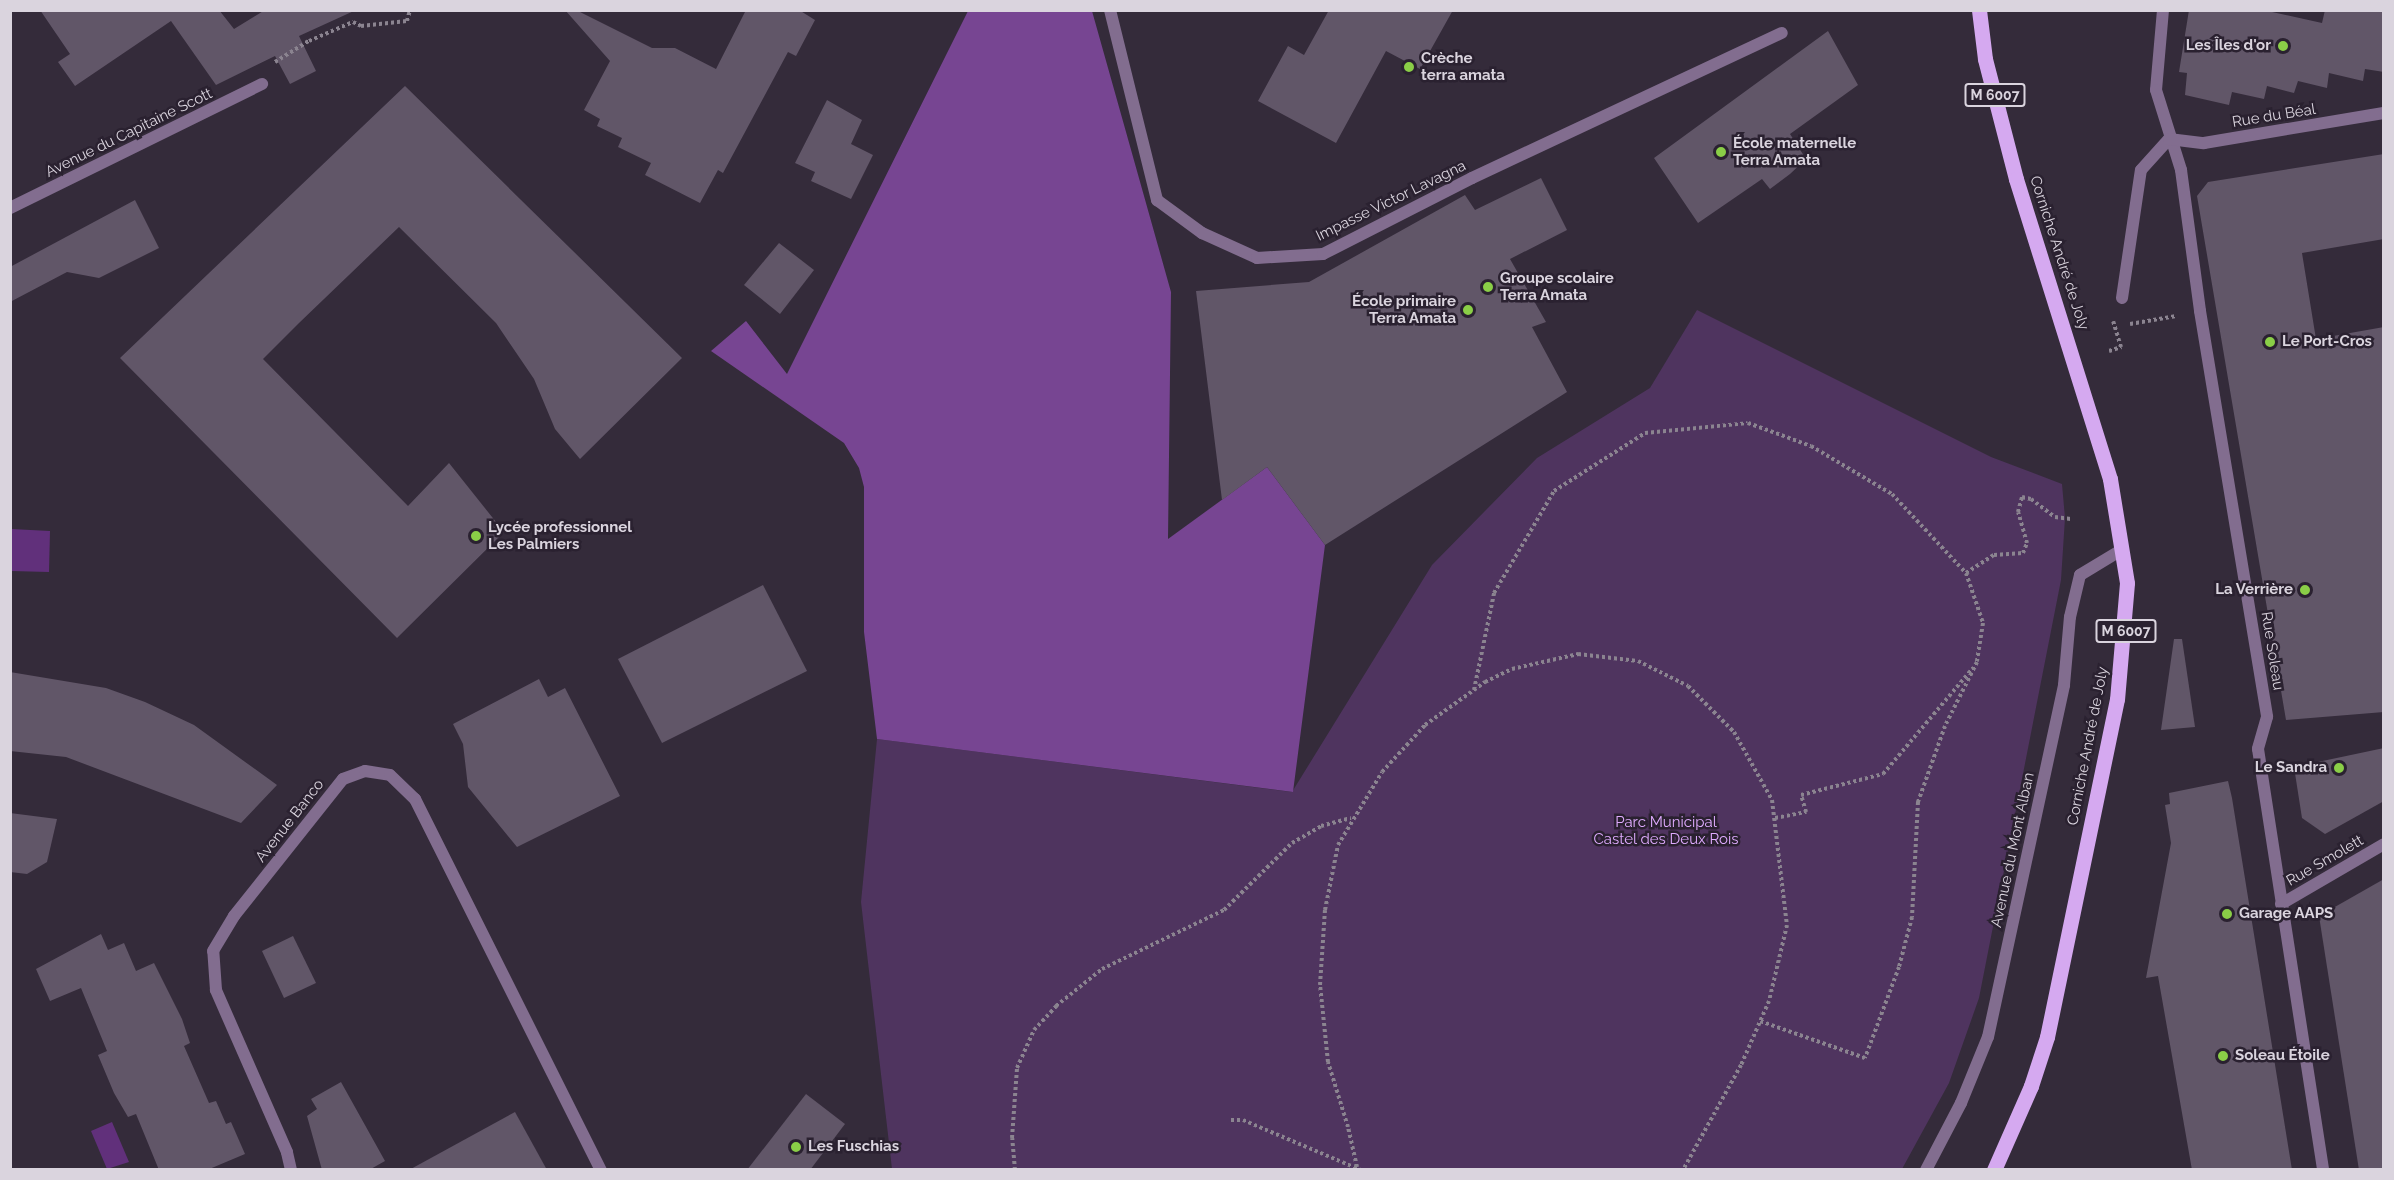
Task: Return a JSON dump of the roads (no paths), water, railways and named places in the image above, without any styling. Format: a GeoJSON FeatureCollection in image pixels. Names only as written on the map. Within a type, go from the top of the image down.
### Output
{"type":"FeatureCollection","features":[{"type":"Feature","properties":{"kind":"main road","name":"Corniche André de Joly"},"geometry":{"type":"LineString","coordinates":[[1979,10],[1986,59],[2016,179],[2110,479],[2123,549],[2126,629],[2108,742],[2047,1037],[2031,1086],[1994,1170]]}},
{"type":"Feature","properties":{"kind":"street","name":"Impasse Victor Lavagna"},"geometry":{"type":"LineString","coordinates":[[1110,10],[1157,200],[1202,233],[1257,258],[1323,254],[1472,178],[1782,33]]}},
{"type":"Feature","properties":{"kind":"street"},"geometry":{"type":"LineString","coordinates":[[2122,298],[2141,170],[2169,139],[2156,90],[2163,10]]}},
{"type":"Feature","properties":{"kind":"street","name":"Avenue du Capitaine Scott"},"geometry":{"type":"LineString","coordinates":[[10,208],[262,84]]}},
{"type":"Feature","properties":{"kind":"street","name":"Rue du Béal"},"geometry":{"type":"LineString","coordinates":[[2169,139],[2204,143],[2384,113]]}},
{"type":"Feature","properties":{"kind":"street","name":"Rue Soleau"},"geometry":{"type":"LineString","coordinates":[[2169,139],[2181,170],[2200,311],[2267,717],[2258,749],[2323,1170]]}},
{"type":"Feature","properties":{"kind":"street","name":"Avenue du Mont Alban"},"geometry":{"type":"LineString","coordinates":[[1926,1170],[1961,1103],[1988,1037],[2064,685],[2070,617],[2080,575],[2123,549]]}},
{"type":"Feature","properties":{"kind":"street","name":"Avenue Banco"},"geometry":{"type":"LineString","coordinates":[[291,1170],[287,1152],[216,990],[213,951],[234,916],[343,779],[365,771],[390,775],[415,799],[601,1170]]}},
{"type":"Feature","properties":{"kind":"street","name":"Rue Smolett"},"geometry":{"type":"LineString","coordinates":[[2281,904],[2384,844]]}},
{"type":"Feature","properties":{"kind":"place","name":"Les Îles d'or"},"geometry":{"type":"Point","coordinates":[2283,46]}},
{"type":"Feature","properties":{"kind":"place","name":"Crèche terra amata"},"geometry":{"type":"Point","coordinates":[1409,67]}},
{"type":"Feature","properties":{"kind":"place","name":"École maternelle Terra Amata"},"geometry":{"type":"Point","coordinates":[1721,152]}},
{"type":"Feature","properties":{"kind":"place","name":"Groupe scolaire Terra Amata"},"geometry":{"type":"Point","coordinates":[1488,287]}},
{"type":"Feature","properties":{"kind":"place","name":"École primaire Terra Amata"},"geometry":{"type":"Point","coordinates":[1468,310]}},
{"type":"Feature","properties":{"kind":"place","name":"Le Port-Cros"},"geometry":{"type":"Point","coordinates":[2270,342]}},
{"type":"Feature","properties":{"kind":"place","name":"Lycée professionnel Les Palmiers"},"geometry":{"type":"Point","coordinates":[476,536]}},
{"type":"Feature","properties":{"kind":"place","name":"La Verrière"},"geometry":{"type":"Point","coordinates":[2305,590]}},
{"type":"Feature","properties":{"kind":"place","name":"Le Sandra"},"geometry":{"type":"Point","coordinates":[2339,768]}},
{"type":"Feature","properties":{"kind":"place","name":"Garage AAPS"},"geometry":{"type":"Point","coordinates":[2227,914]}},
{"type":"Feature","properties":{"kind":"place","name":"Soleau Étoile"},"geometry":{"type":"Point","coordinates":[2223,1056]}},
{"type":"Feature","properties":{"kind":"place","name":"Les Fuschias"},"geometry":{"type":"Point","coordinates":[796,1147]}},
{"type":"Feature","properties":{"kind":"park label","name":"Parc Municipal Castel des Deux Rois"},"geometry":{"type":"Point","coordinates":[1666,830]}}]}
